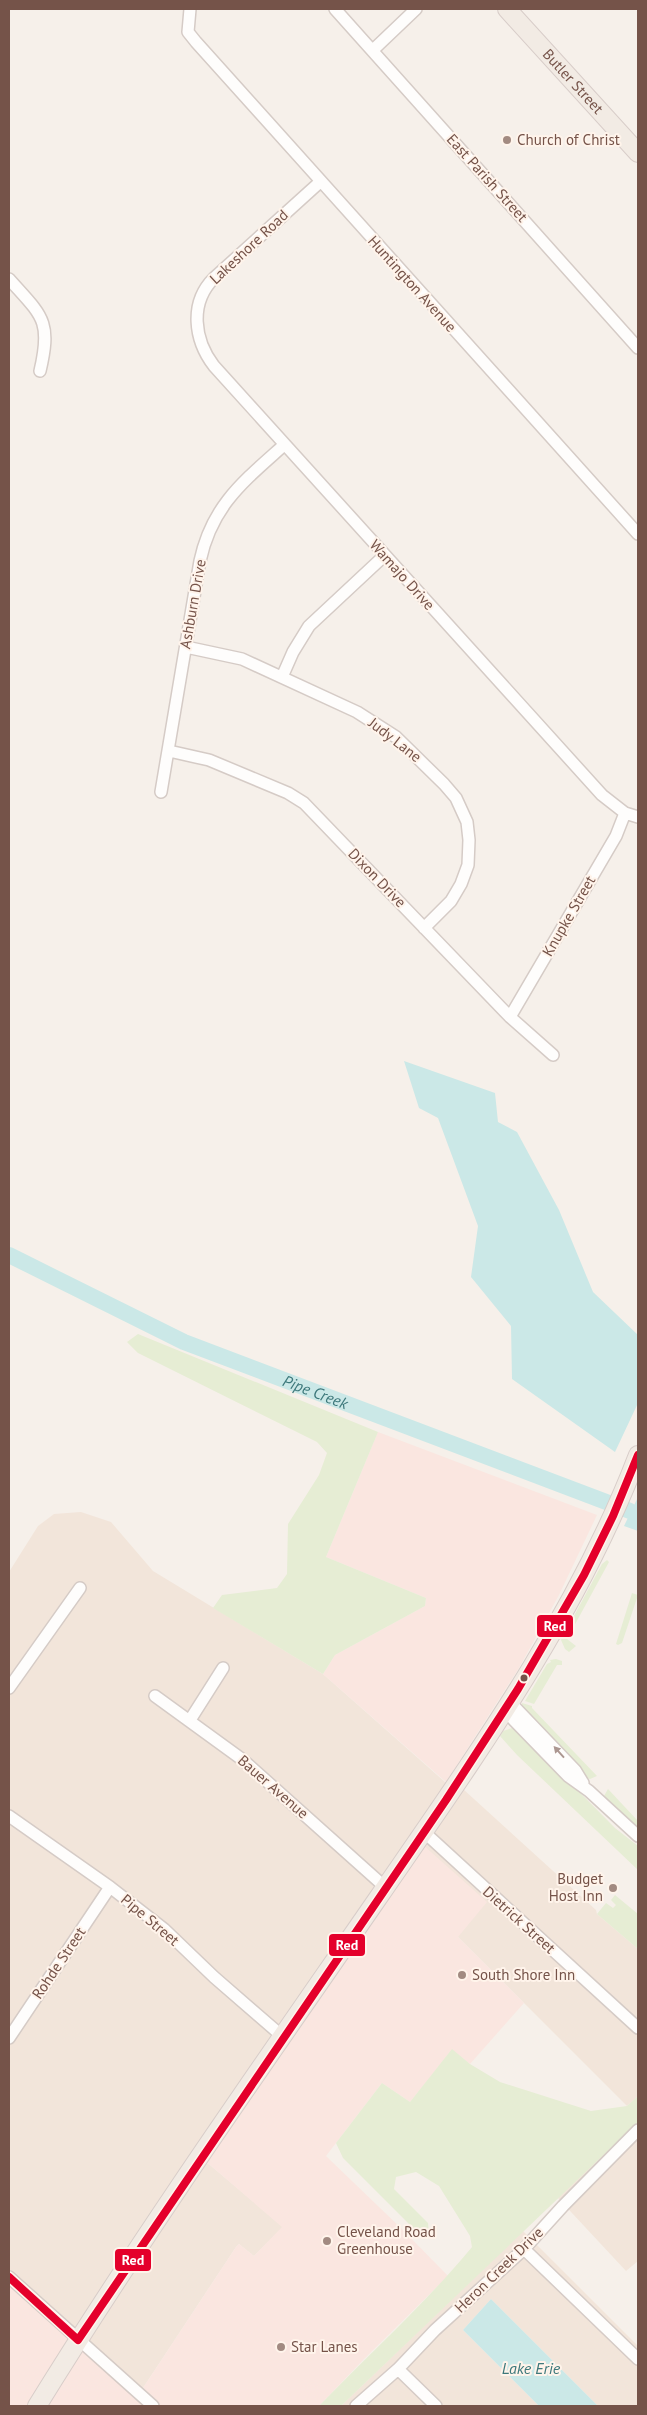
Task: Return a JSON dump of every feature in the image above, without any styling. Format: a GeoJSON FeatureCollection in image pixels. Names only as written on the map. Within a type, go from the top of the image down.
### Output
{"type":"FeatureCollection","features":[{"type":"Feature","properties":{"kind":"main road","name":"Butler Street"},"geometry":{"type":"LineString","coordinates":[[507,9],[638,153]]}},
{"type":"Feature","properties":{"kind":"main road","name":"Butler Street"},"geometry":{"type":"LineString","coordinates":[[522,9],[638,137]]}},
{"type":"Feature","properties":{"kind":"main road"},"geometry":{"type":"LineString","coordinates":[[37,2406],[78,2340],[282,2036],[424,1832],[546,1647],[606,1534],[638,1456]]}},
{"type":"Feature","properties":{"kind":"street","name":"Huntington Avenue"},"geometry":{"type":"LineString","coordinates":[[190,9],[188,32],[320,182],[638,534]]}},
{"type":"Feature","properties":{"kind":"street","name":"East Parish Street"},"geometry":{"type":"LineString","coordinates":[[335,9],[638,348]]}},
{"type":"Feature","properties":{"kind":"street"},"geometry":{"type":"LineString","coordinates":[[373,50],[416,9]]}},
{"type":"Feature","properties":{"kind":"street","name":"Lakeshore Road"},"geometry":{"type":"LineString","coordinates":[[197,324],[199,302],[212,280],[320,182]]}},
{"type":"Feature","properties":{"kind":"street"},"geometry":{"type":"LineString","coordinates":[[9,279],[36,309],[44,324],[46,340],[40,370]]}},
{"type":"Feature","properties":{"kind":"street","name":"Wamajo Drive"},"geometry":{"type":"LineString","coordinates":[[197,324],[199,342],[206,357],[602,795],[625,813]]}},
{"type":"Feature","properties":{"kind":"street","name":"Ashburn Drive"},"geometry":{"type":"LineString","coordinates":[[161,792],[200,561],[210,525],[231,494],[284,445]]}},
{"type":"Feature","properties":{"kind":"street"},"geometry":{"type":"LineString","coordinates":[[282,677],[293,652],[309,626],[384,556]]}},
{"type":"Feature","properties":{"kind":"street","name":"Judy Lane"},"geometry":{"type":"LineString","coordinates":[[186,647],[242,659],[348,707],[387,730],[432,770],[460,806],[469,830],[466,873],[451,901],[424,928]]}},
{"type":"Feature","properties":{"kind":"street","name":"Dixon Drive"},"geometry":{"type":"LineString","coordinates":[[169,751],[209,760],[300,800],[510,1017],[553,1055]]}},
{"type":"Feature","properties":{"kind":"street"},"geometry":{"type":"LineString","coordinates":[[625,813],[638,808]]}},
{"type":"Feature","properties":{"kind":"street"},"geometry":{"type":"LineString","coordinates":[[625,813],[638,817]]}},
{"type":"Feature","properties":{"kind":"street","name":"Knupke Street"},"geometry":{"type":"LineString","coordinates":[[510,1017],[616,836],[625,813]]}},
{"type":"Feature","properties":{"kind":"street"},"geometry":{"type":"LineString","coordinates":[[9,1688],[80,1588]]}},
{"type":"Feature","properties":{"kind":"street"},"geometry":{"type":"LineString","coordinates":[[190,1720],[223,1668]]}},
{"type":"Feature","properties":{"kind":"street","name":"Bauer Avenue"},"geometry":{"type":"LineString","coordinates":[[155,1696],[243,1760],[386,1887]]}},
{"type":"Feature","properties":{"kind":"street"},"geometry":{"type":"LineString","coordinates":[[507,1707],[568,1776],[588,1791],[638,1836]]}},
{"type":"Feature","properties":{"kind":"street","name":"Pipe Street"},"geometry":{"type":"LineString","coordinates":[[9,1816],[110,1887],[164,1929],[214,1978],[282,2036]]}},
{"type":"Feature","properties":{"kind":"street","name":"Dietrick Street"},"geometry":{"type":"LineString","coordinates":[[424,1832],[638,2028]]}},
{"type":"Feature","properties":{"kind":"street","name":"Rohde Street"},"geometry":{"type":"LineString","coordinates":[[9,2038],[110,1887]]}},
{"type":"Feature","properties":{"kind":"street","name":"Heron Creek Drive"},"geometry":{"type":"LineString","coordinates":[[356,2406],[398,2369],[435,2330],[524,2249],[563,2206],[638,2130]]}},
{"type":"Feature","properties":{"kind":"street"},"geometry":{"type":"LineString","coordinates":[[524,2249],[638,2359]]}},
{"type":"Feature","properties":{"kind":"street"},"geometry":{"type":"LineString","coordinates":[[9,2277],[152,2406]]}},
{"type":"Feature","properties":{"kind":"street"},"geometry":{"type":"LineString","coordinates":[[398,2369],[436,2406]]}},
{"type":"Feature","properties":{"kind":"shaded area"},"geometry":{"type":"Polygon","coordinates":[[[378,1432],[597,1515],[559,1595],[519,1668],[446,1782],[323,1674],[335,1655],[425,1606],[426,1598],[326,1557],[378,1432]]]}},
{"type":"Feature","properties":{"kind":"shaded area"},"geometry":{"type":"Polygon","coordinates":[[[81,1512],[111,1522],[153,1571],[323,1674],[445,1782],[463,1789],[596,1910],[597,1914],[638,1949],[638,2096],[627,2106],[458,1937],[199,2159],[210,2165],[283,2227],[254,2256],[239,2244],[236,2247],[143,2388],[77,2341],[9,2283],[9,1572],[38,1526],[54,1514],[81,1512]]]}},
{"type":"Feature","properties":{"kind":"shaded area"},"geometry":{"type":"Polygon","coordinates":[[[413,1836],[487,1902],[458,1937],[524,2003],[470,2064],[452,2050],[410,2102],[382,2083],[326,2156],[448,2276],[319,2406],[9,2406],[9,2283],[77,2341],[143,2388],[236,2247],[239,2244],[254,2256],[282,2227],[210,2165],[199,2158],[413,1836]]]}},
{"type":"Feature","properties":{"kind":"shaded area"},"geometry":{"type":"Polygon","coordinates":[[[638,2122],[638,2261],[626,2271],[558,2198],[638,2122]]]}},
{"type":"Feature","properties":{"kind":"shaded area"},"geometry":{"type":"Polygon","coordinates":[[[523,2231],[638,2346],[638,2406],[598,2406],[491,2299],[463,2330],[539,2406],[341,2406],[523,2231]]]}},
{"type":"Feature","properties":{"kind":"green space"},"geometry":{"type":"Polygon","coordinates":[[[138,1334],[378,1432],[326,1557],[426,1598],[425,1606],[335,1655],[323,1674],[213,1608],[222,1595],[277,1588],[287,1574],[288,1524],[319,1475],[327,1453],[317,1442],[138,1353],[127,1342],[138,1334]]]}},
{"type":"Feature","properties":{"kind":"green space"},"geometry":{"type":"Polygon","coordinates":[[[607,1560],[609,1562],[567,1639],[576,1646],[569,1652],[565,1649],[561,1640],[602,1564],[607,1560]]]}},
{"type":"Feature","properties":{"kind":"green space"},"geometry":{"type":"Polygon","coordinates":[[[632,1593],[638,1595],[622,1643],[618,1645],[616,1644],[632,1593]]]}},
{"type":"Feature","properties":{"kind":"green space"},"geometry":{"type":"Polygon","coordinates":[[[550,1660],[562,1661],[562,1665],[557,1665],[534,1704],[525,1701],[547,1664],[551,1662],[550,1660]]]}},
{"type":"Feature","properties":{"kind":"green space"},"geometry":{"type":"Polygon","coordinates":[[[522,1703],[532,1706],[597,1776],[590,1779],[585,1777],[522,1707],[522,1703]]]}},
{"type":"Feature","properties":{"kind":"green space"},"geometry":{"type":"Polygon","coordinates":[[[512,1728],[518,1730],[615,1828],[638,1846],[638,1870],[517,1755],[500,1736],[503,1731],[512,1728]]]}},
{"type":"Feature","properties":{"kind":"green space"},"geometry":{"type":"Polygon","coordinates":[[[608,1789],[638,1821],[638,1831],[606,1801],[604,1796],[608,1789]]]}},
{"type":"Feature","properties":{"kind":"green space"},"geometry":{"type":"Polygon","coordinates":[[[615,1895],[638,1914],[638,1949],[597,1914],[606,1903],[613,1908],[616,1905],[611,1900],[615,1895]]]}},
{"type":"Feature","properties":{"kind":"green space"},"geometry":{"type":"Polygon","coordinates":[[[452,2049],[470,2064],[500,2082],[591,2111],[627,2106],[638,2096],[638,2122],[341,2406],[319,2406],[416,2308],[472,2247],[470,2236],[439,2186],[416,2172],[396,2177],[394,2189],[428,2223],[429,2234],[421,2236],[343,2158],[336,2143],[382,2083],[410,2102],[452,2049]]]}},
{"type":"Feature","properties":{"kind":"water"},"geometry":{"type":"Polygon","coordinates":[[[404,1061],[495,1093],[498,1122],[517,1132],[559,1210],[593,1292],[638,1335],[638,1403],[615,1452],[512,1379],[511,1326],[471,1277],[478,1226],[438,1118],[419,1108],[404,1061]]]}},
{"type":"Feature","properties":{"kind":"water"},"geometry":{"type":"Polygon","coordinates":[[[638,1497],[638,1531],[624,1526],[638,1497]]]}},
{"type":"Feature","properties":{"kind":"water","name":"Lake Erie"},"geometry":{"type":"Polygon","coordinates":[[[491,2299],[598,2406],[539,2406],[463,2330],[491,2299]]]}},
{"type":"Feature","properties":{"kind":"waterway","name":"Pipe Creek"},"geometry":{"type":"LineString","coordinates":[[9,1255],[184,1342],[630,1511]]}},
{"type":"Feature","properties":{"kind":"transit line","name":"Red"},"geometry":{"type":"LineString","coordinates":[[9,2277],[78,2340],[446,1800],[518,1689],[584,1575],[613,1516],[638,1455]]}},
{"type":"Feature","properties":{"kind":"place","name":"Church of Christ"},"geometry":{"type":"Point","coordinates":[507,140]}},
{"type":"Feature","properties":{"kind":"place","name":"Budget Host Inn"},"geometry":{"type":"Point","coordinates":[613,1888]}},
{"type":"Feature","properties":{"kind":"place","name":"South Shore Inn"},"geometry":{"type":"Point","coordinates":[462,1975]}},
{"type":"Feature","properties":{"kind":"place","name":"Cleveland Road Greenhouse"},"geometry":{"type":"Point","coordinates":[327,2241]}},
{"type":"Feature","properties":{"kind":"place","name":"Star Lanes"},"geometry":{"type":"Point","coordinates":[281,2347]}}]}
